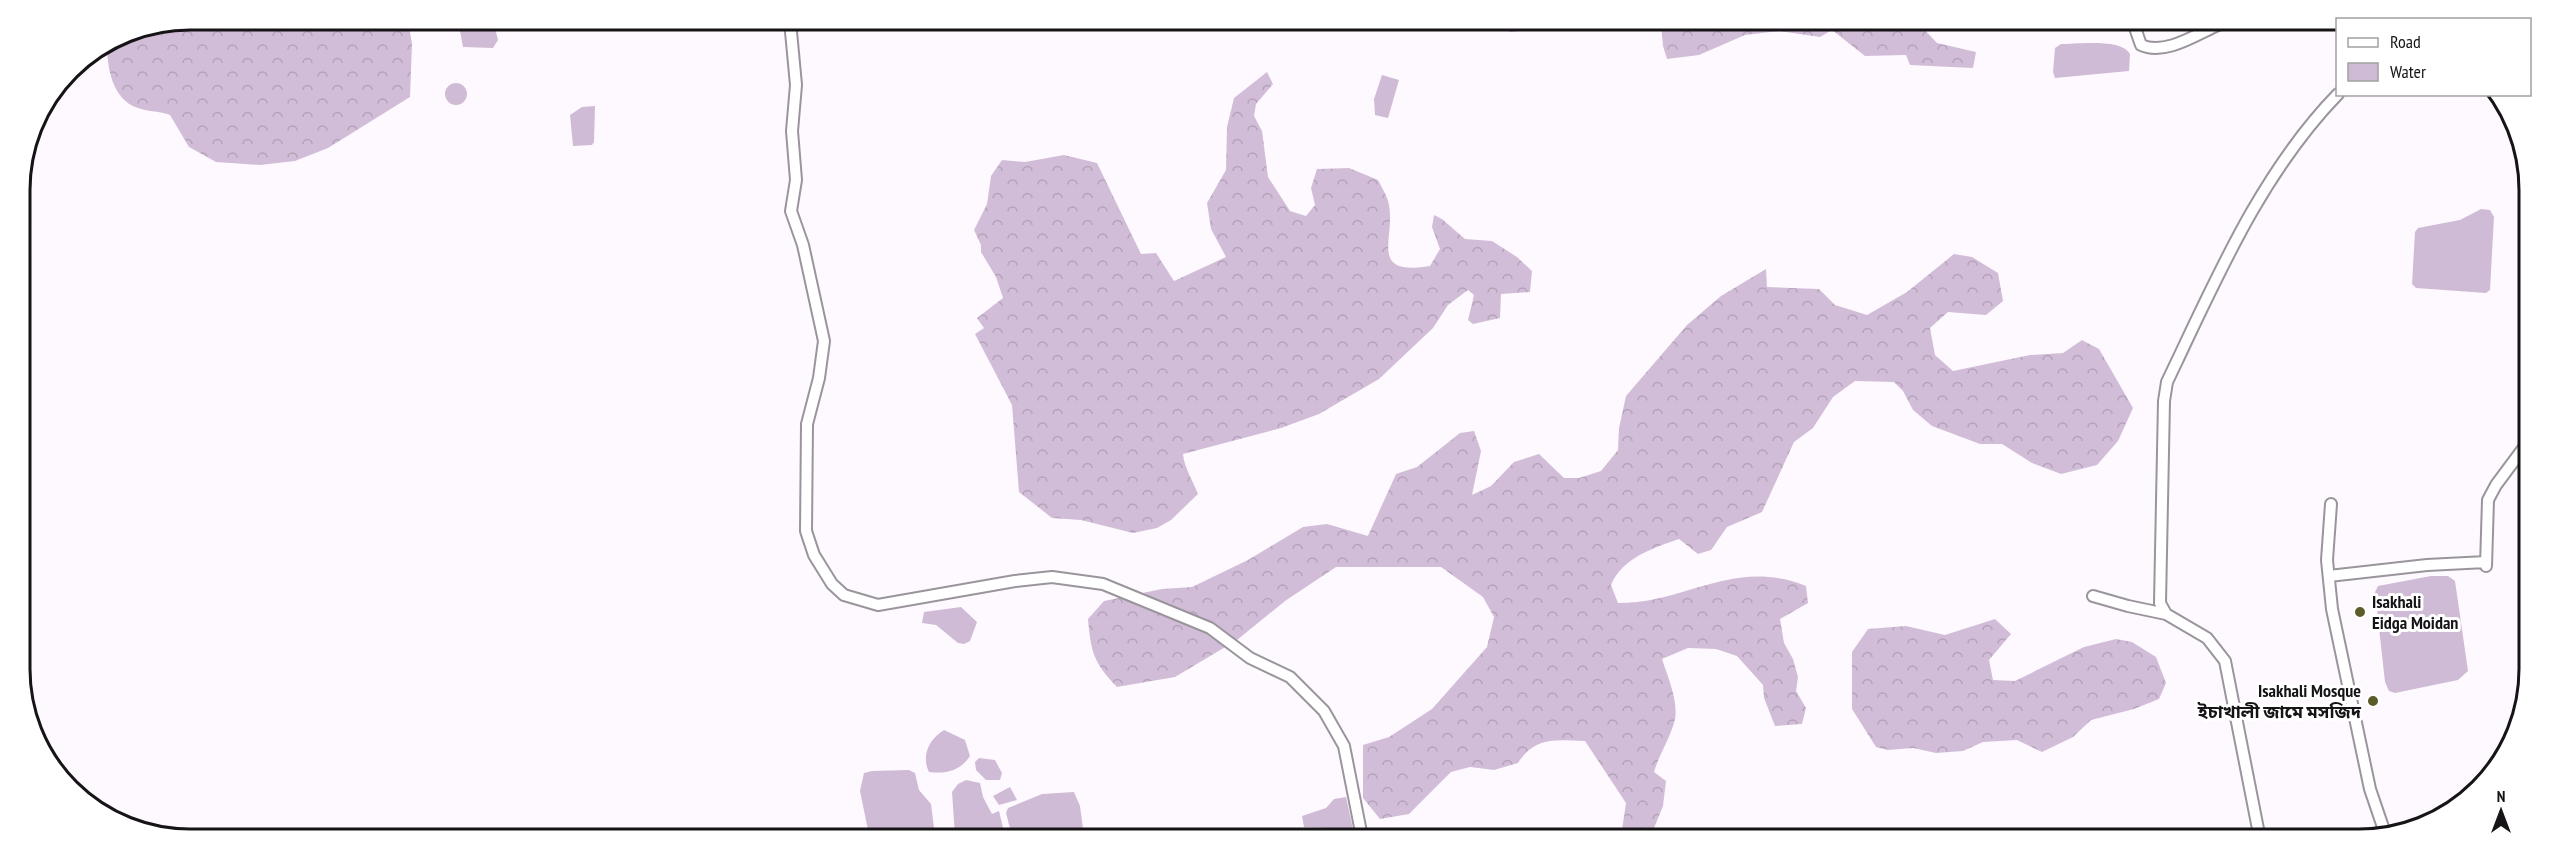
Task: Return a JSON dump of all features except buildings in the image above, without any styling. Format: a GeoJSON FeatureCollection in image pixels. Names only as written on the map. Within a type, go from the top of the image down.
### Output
{"type":"FeatureCollection","features":[{"type":"Feature","properties":{"kind":"street"},"geometry":{"type":"LineString","coordinates":[[791,30],[796,85],[792,131],[796,180],[791,211],[803,245],[824,341],[819,378],[807,419],[806,531],[814,555],[832,584],[844,595],[878,605],[1015,581],[1052,577],[1103,584],[1210,628],[1250,658],[1290,677],[1324,711],[1344,746],[1360,829]]}},
{"type":"Feature","properties":{"kind":"street"},"geometry":{"type":"LineString","coordinates":[[2136,30],[2141,45],[2155,48],[2171,45],[2206,30]]}},
{"type":"Feature","properties":{"kind":"street"},"geometry":{"type":"LineString","coordinates":[[2166,614],[2160,603],[2162,434],[2167,382],[2216,278],[2249,217],[2304,132],[2336,96]]}},
{"type":"Feature","properties":{"kind":"street"},"geometry":{"type":"LineString","coordinates":[[2329,576],[2427,565],[2486,564],[2488,500],[2519,456]]}},
{"type":"Feature","properties":{"kind":"street"},"geometry":{"type":"LineString","coordinates":[[2331,504],[2329,576],[2332,609],[2373,800],[2383,827]]}},
{"type":"Feature","properties":{"kind":"street"},"geometry":{"type":"LineString","coordinates":[[2093,596],[2166,614],[2207,638],[2225,661],[2258,829]]}},
{"type":"Feature","properties":{"kind":"green space"},"geometry":{"type":"Polygon","coordinates":[[[179,30],[410,30],[412,44],[410,97],[328,148],[295,161],[260,165],[216,162],[189,147],[170,115],[142,109],[129,104],[122,98],[113,82],[107,53],[129,42],[148,35],[179,30]]]}},
{"type":"Feature","properties":{"kind":"green space"},"geometry":{"type":"Polygon","coordinates":[[[1662,30],[1832,30],[1820,37],[1779,31],[1745,35],[1699,55],[1667,59],[1662,30]]]}},
{"type":"Feature","properties":{"kind":"green space"},"geometry":{"type":"Polygon","coordinates":[[[1832,30],[1925,30],[1937,43],[1976,52],[1973,68],[1910,65],[1906,55],[1865,56],[1832,30]]]}},
{"type":"Feature","properties":{"kind":"green space"},"geometry":{"type":"Polygon","coordinates":[[[1267,72],[1273,84],[1256,104],[1254,116],[1262,131],[1268,177],[1290,211],[1306,216],[1315,205],[1311,188],[1317,169],[1349,168],[1378,180],[1385,193],[1390,214],[1388,250],[1391,259],[1397,265],[1410,268],[1430,266],[1440,249],[1432,227],[1434,215],[1465,239],[1492,241],[1517,257],[1532,271],[1530,292],[1501,294],[1500,318],[1473,324],[1468,320],[1474,295],[1468,290],[1448,305],[1433,328],[1379,379],[1319,414],[1281,428],[1183,454],[1198,494],[1171,520],[1157,528],[1133,533],[1081,520],[1052,518],[1019,492],[1012,405],[975,334],[984,328],[977,318],[1003,298],[996,277],[981,252],[981,245],[974,230],[987,204],[991,176],[1002,160],[1025,162],[1064,155],[1097,163],[1141,254],[1156,253],[1174,281],[1226,257],[1211,229],[1207,203],[1226,170],[1227,127],[1234,98],[1267,72]]]}},
{"type":"Feature","properties":{"kind":"green space"},"geometry":{"type":"Polygon","coordinates":[[[1954,254],[1972,257],[1998,273],[2003,301],[1986,315],[1948,312],[1930,328],[1935,355],[1953,371],[2030,355],[2063,353],[2082,340],[2099,349],[2133,408],[2118,441],[2097,465],[2061,474],[2032,463],[2002,444],[1980,444],[1932,426],[1913,410],[1903,391],[1894,382],[1855,381],[1833,397],[1813,428],[1794,442],[1762,512],[1727,527],[1711,550],[1698,554],[1679,539],[1649,550],[1630,561],[1611,585],[1618,603],[1643,601],[1733,579],[1756,576],[1780,578],[1806,586],[1808,603],[1780,619],[1784,643],[1793,659],[1798,677],[1796,691],[1806,708],[1802,724],[1775,726],[1764,698],[1763,685],[1737,656],[1716,649],[1688,648],[1662,659],[1676,708],[1672,729],[1654,772],[1666,781],[1663,806],[1654,828],[1622,829],[1626,803],[1585,741],[1565,740],[1539,744],[1525,754],[1518,763],[1494,770],[1470,767],[1451,772],[1409,814],[1380,819],[1363,798],[1363,745],[1389,737],[1432,709],[1487,647],[1494,617],[1483,597],[1441,567],[1336,567],[1285,601],[1237,640],[1175,677],[1117,687],[1098,663],[1090,640],[1088,619],[1104,601],[1162,589],[1192,587],[1248,560],[1303,527],[1327,524],[1368,536],[1396,474],[1417,467],[1460,433],[1474,431],[1481,451],[1472,495],[1491,486],[1514,462],[1539,454],[1564,478],[1579,478],[1601,471],[1618,450],[1619,428],[1626,396],[1687,325],[1721,296],[1766,269],[1767,287],[1819,289],[1835,305],[1867,315],[1907,292],[1954,254]]]}},
{"type":"Feature","properties":{"kind":"green space"},"geometry":{"type":"Polygon","coordinates":[[[1995,619],[2011,634],[1989,660],[1993,680],[2015,681],[2084,647],[2116,639],[2132,642],[2156,657],[2166,683],[2159,699],[2134,709],[2091,720],[2073,737],[2042,752],[2017,740],[1983,742],[1963,751],[1936,753],[1913,748],[1888,750],[1876,747],[1852,709],[1852,652],[1868,629],[1906,626],[1945,635],[1995,619]]]}},
{"type":"Feature","properties":{"kind":"water"},"geometry":{"type":"Polygon","coordinates":[[[460,30],[496,30],[498,40],[493,48],[463,47],[460,30]]]}},
{"type":"Feature","properties":{"kind":"water"},"geometry":{"type":"Polygon","coordinates":[[[2098,43],[2118,46],[2130,54],[2129,71],[2055,78],[2053,72],[2055,48],[2061,44],[2098,43]]]}},
{"type":"Feature","properties":{"kind":"water"},"geometry":{"type":"Polygon","coordinates":[[[1382,75],[1399,80],[1388,118],[1375,115],[1374,99],[1382,75]]]}},
{"type":"Feature","properties":{"kind":"water"},"geometry":{"type":"Polygon","coordinates":[[[456,83],[464,86],[467,94],[464,102],[456,105],[448,102],[445,94],[448,86],[456,83]]]}},
{"type":"Feature","properties":{"kind":"water"},"geometry":{"type":"Polygon","coordinates":[[[595,106],[594,142],[592,145],[573,146],[570,115],[582,107],[595,106]]]}},
{"type":"Feature","properties":{"kind":"water"},"geometry":{"type":"Polygon","coordinates":[[[2481,209],[2490,210],[2494,217],[2490,290],[2486,293],[2416,288],[2412,284],[2415,232],[2418,228],[2460,220],[2481,209]]]}},
{"type":"Feature","properties":{"kind":"water"},"geometry":{"type":"Polygon","coordinates":[[[2431,576],[2448,576],[2455,581],[2468,671],[2458,680],[2395,693],[2389,691],[2385,682],[2375,592],[2378,586],[2431,576]]]}},
{"type":"Feature","properties":{"kind":"water"},"geometry":{"type":"Polygon","coordinates":[[[961,607],[977,622],[970,641],[964,644],[958,643],[936,625],[922,623],[924,612],[961,607]]]}},
{"type":"Feature","properties":{"kind":"water"},"geometry":{"type":"Polygon","coordinates":[[[944,730],[965,740],[970,756],[962,765],[952,770],[929,772],[926,760],[928,748],[934,738],[944,730]]]}},
{"type":"Feature","properties":{"kind":"water"},"geometry":{"type":"Polygon","coordinates":[[[979,758],[995,760],[1002,773],[1000,780],[986,780],[976,770],[975,762],[979,758]]]}},
{"type":"Feature","properties":{"kind":"water"},"geometry":{"type":"Polygon","coordinates":[[[909,770],[915,773],[919,790],[931,804],[934,829],[868,829],[860,791],[864,773],[909,770]]]}},
{"type":"Feature","properties":{"kind":"water"},"geometry":{"type":"Polygon","coordinates":[[[966,780],[980,783],[983,797],[992,814],[999,811],[1003,829],[955,829],[952,792],[958,784],[966,780]]]}},
{"type":"Feature","properties":{"kind":"water"},"geometry":{"type":"Polygon","coordinates":[[[1010,787],[1017,800],[999,805],[993,796],[1010,787]]]}},
{"type":"Feature","properties":{"kind":"water"},"geometry":{"type":"Polygon","coordinates":[[[1074,792],[1080,806],[1083,829],[1010,829],[1006,813],[1008,808],[1042,794],[1074,792]]]}},
{"type":"Feature","properties":{"kind":"water"},"geometry":{"type":"Polygon","coordinates":[[[1346,797],[1353,829],[1304,827],[1302,816],[1326,808],[1334,799],[1346,797]]]}},
{"type":"Feature","properties":{"kind":"place","name":"Isakhali Eidga Moidan"},"geometry":{"type":"Point","coordinates":[2360,612]}},
{"type":"Feature","properties":{"kind":"place","name":"Isakhali Mosque ইচাখালী জামে মসজিদ"},"geometry":{"type":"Point","coordinates":[2373,701]}}]}
